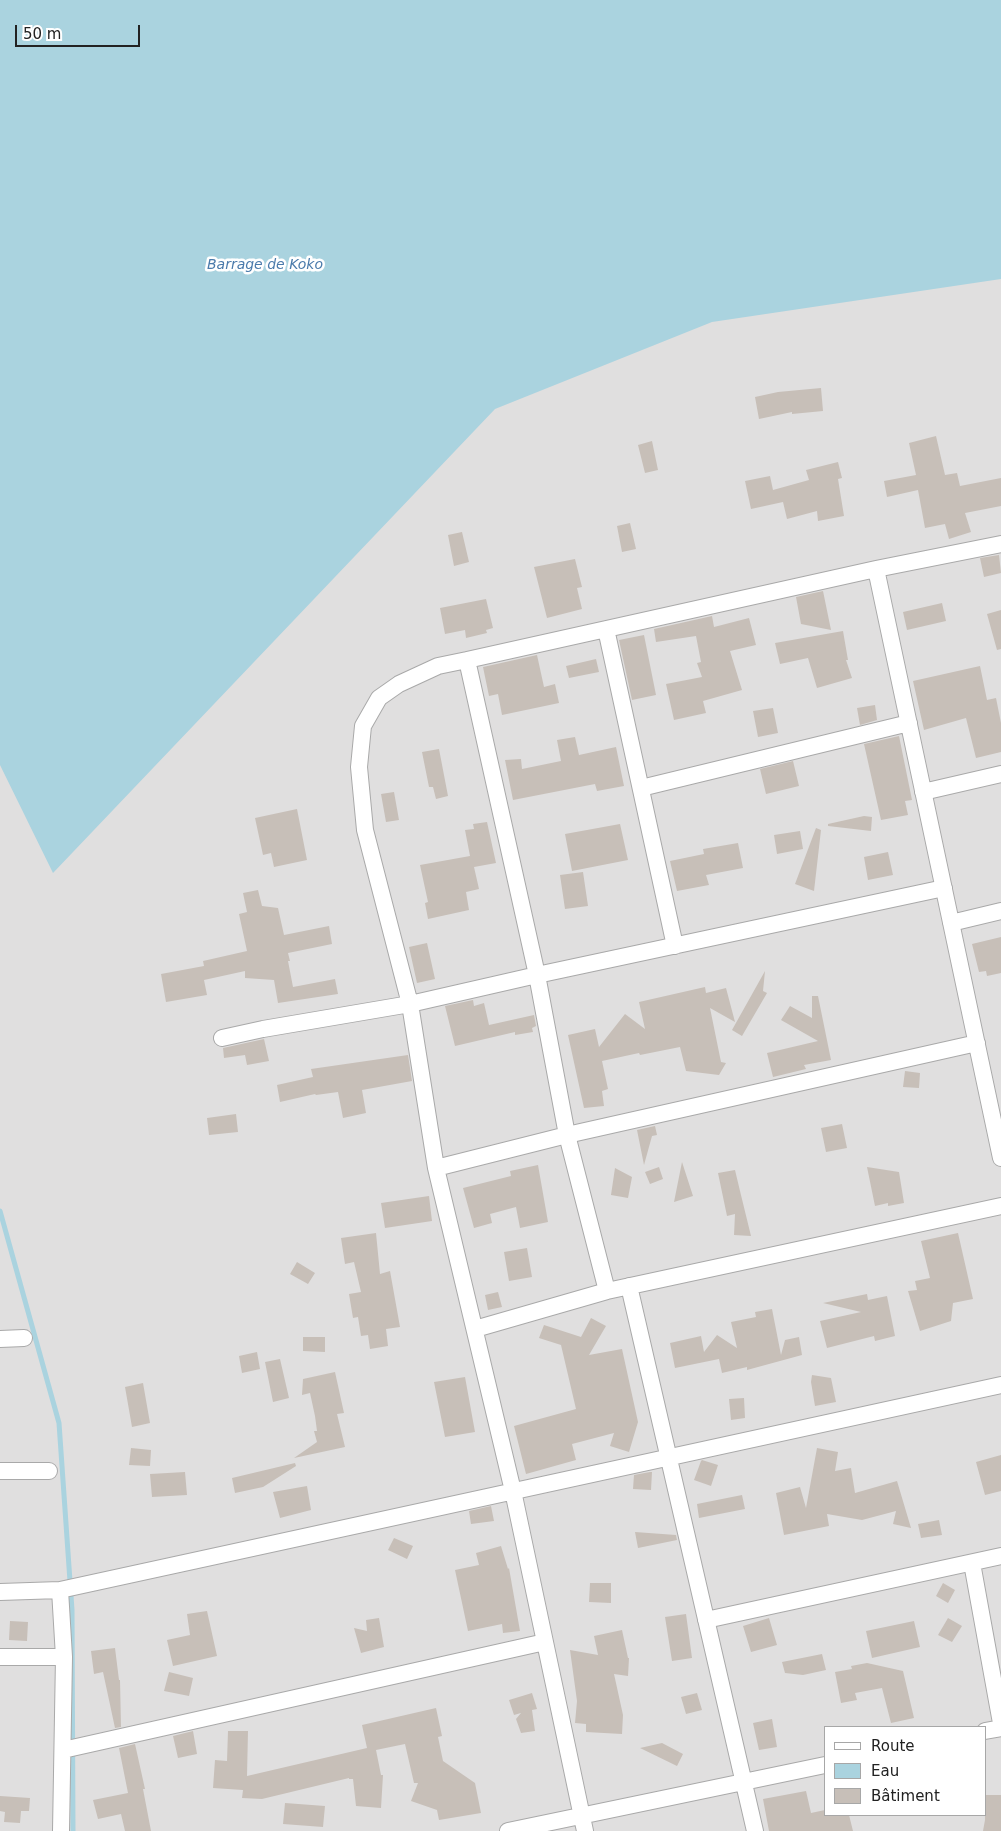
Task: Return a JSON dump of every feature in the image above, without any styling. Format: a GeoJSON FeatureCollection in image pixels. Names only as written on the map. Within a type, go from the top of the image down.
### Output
{"type":"FeatureCollection","features":[{"type":"Feature","properties":{"kind":"street"},"geometry":{"type":"LineString","coordinates":[[586,1831],[513,1491],[436,1168],[410,1004],[365,830],[359,767],[363,726],[379,698],[399,684],[438,666],[876,569],[1001,544]]}},
{"type":"Feature","properties":{"kind":"street"},"geometry":{"type":"LineString","coordinates":[[876,569],[1001,1158]]}},
{"type":"Feature","properties":{"kind":"street"},"geometry":{"type":"LineString","coordinates":[[606,629],[675,946]]}},
{"type":"Feature","properties":{"kind":"street"},"geometry":{"type":"LineString","coordinates":[[467,660],[537,975],[568,1134],[607,1291]]}},
{"type":"Feature","properties":{"kind":"street"},"geometry":{"type":"LineString","coordinates":[[641,788],[909,723]]}},
{"type":"Feature","properties":{"kind":"street"},"geometry":{"type":"LineString","coordinates":[[923,792],[1001,774]]}},
{"type":"Feature","properties":{"kind":"street"},"geometry":{"type":"LineString","coordinates":[[222,1038],[262,1028],[410,1004],[944,888]]}},
{"type":"Feature","properties":{"kind":"street"},"geometry":{"type":"LineString","coordinates":[[951,923],[1001,911]]}},
{"type":"Feature","properties":{"kind":"street"},"geometry":{"type":"LineString","coordinates":[[436,1168],[568,1134],[977,1043]]}},
{"type":"Feature","properties":{"kind":"street"},"geometry":{"type":"LineString","coordinates":[[475,1329],[607,1291],[1001,1206]]}},
{"type":"Feature","properties":{"kind":"street"},"geometry":{"type":"LineString","coordinates":[[629,1286],[755,1831]]}},
{"type":"Feature","properties":{"kind":"street"},"geometry":{"type":"LineString","coordinates":[[0,1339],[24,1338]]}},
{"type":"Feature","properties":{"kind":"street"},"geometry":{"type":"LineString","coordinates":[[0,1592],[60,1590],[668,1456],[1001,1385]]}},
{"type":"Feature","properties":{"kind":"street"},"geometry":{"type":"LineString","coordinates":[[0,1471],[49,1470]]}},
{"type":"Feature","properties":{"kind":"street"},"geometry":{"type":"LineString","coordinates":[[706,1620],[1001,1556]]}},
{"type":"Feature","properties":{"kind":"street"},"geometry":{"type":"LineString","coordinates":[[972,1563],[1001,1723]]}},
{"type":"Feature","properties":{"kind":"street"},"geometry":{"type":"LineString","coordinates":[[60,1590],[64,1657],[61,1831]]}},
{"type":"Feature","properties":{"kind":"street"},"geometry":{"type":"LineString","coordinates":[[63,1750],[545,1642]]}},
{"type":"Feature","properties":{"kind":"street"},"geometry":{"type":"LineString","coordinates":[[0,1657],[64,1657]]}},
{"type":"Feature","properties":{"kind":"street"},"geometry":{"type":"LineString","coordinates":[[986,1732],[1001,1728]]}},
{"type":"Feature","properties":{"kind":"street"},"geometry":{"type":"LineString","coordinates":[[508,1831],[582,1814],[824,1765]]}},
{"type":"Feature","properties":{"kind":"shaded area"},"geometry":{"type":"Polygon","coordinates":[[[0,0],[1001,0],[1001,1831],[0,1831],[0,0]]]}},
{"type":"Feature","properties":{"kind":"water","name":"Barrage de Koko"},"geometry":{"type":"Polygon","coordinates":[[[0,0],[1001,0],[1001,279],[712,322],[495,409],[53,873],[0,765],[0,0]]]}},
{"type":"Feature","properties":{"kind":"building"},"geometry":{"type":"Polygon","coordinates":[[[821,388],[823,411],[792,414],[792,412],[759,419],[755,397],[778,392],[821,388]]]}},
{"type":"Feature","properties":{"kind":"building"},"geometry":{"type":"Polygon","coordinates":[[[936,436],[945,475],[957,473],[960,486],[1001,478],[1001,506],[965,513],[971,532],[949,539],[945,524],[925,528],[918,490],[887,497],[884,481],[916,475],[909,443],[936,436]]]}},
{"type":"Feature","properties":{"kind":"building"},"geometry":{"type":"Polygon","coordinates":[[[652,441],[658,470],[645,473],[638,445],[652,441]]]}},
{"type":"Feature","properties":{"kind":"building"},"geometry":{"type":"Polygon","coordinates":[[[838,462],[842,478],[838,479],[844,516],[818,521],[817,511],[787,519],[783,502],[751,509],[745,481],[770,476],[773,490],[809,480],[806,470],[838,462]]]}},
{"type":"Feature","properties":{"kind":"building"},"geometry":{"type":"Polygon","coordinates":[[[630,523],[636,549],[622,552],[617,526],[630,523]]]}},
{"type":"Feature","properties":{"kind":"building"},"geometry":{"type":"Polygon","coordinates":[[[462,532],[469,562],[454,566],[448,535],[462,532]]]}},
{"type":"Feature","properties":{"kind":"building"},"geometry":{"type":"Polygon","coordinates":[[[999,555],[1001,573],[984,577],[980,558],[999,555]]]}},
{"type":"Feature","properties":{"kind":"building"},"geometry":{"type":"Polygon","coordinates":[[[575,559],[582,587],[577,588],[582,609],[547,618],[534,567],[575,559]]]}},
{"type":"Feature","properties":{"kind":"building"},"geometry":{"type":"Polygon","coordinates":[[[823,591],[831,630],[801,624],[796,597],[823,591]]]}},
{"type":"Feature","properties":{"kind":"building"},"geometry":{"type":"Polygon","coordinates":[[[486,599],[493,628],[486,630],[487,633],[466,638],[465,630],[445,634],[440,608],[486,599]]]}},
{"type":"Feature","properties":{"kind":"building"},"geometry":{"type":"Polygon","coordinates":[[[942,603],[946,621],[907,630],[903,612],[942,603]]]}},
{"type":"Feature","properties":{"kind":"building"},"geometry":{"type":"Polygon","coordinates":[[[1001,610],[1001,649],[997,650],[987,614],[1001,610]]]}},
{"type":"Feature","properties":{"kind":"building"},"geometry":{"type":"Polygon","coordinates":[[[712,616],[714,627],[749,618],[756,645],[730,651],[742,690],[703,701],[706,713],[674,720],[666,684],[702,677],[697,663],[701,662],[696,636],[656,642],[654,629],[712,616]]]}},
{"type":"Feature","properties":{"kind":"building"},"geometry":{"type":"Polygon","coordinates":[[[843,631],[848,660],[846,660],[852,678],[817,688],[808,658],[780,664],[775,643],[843,631]]]}},
{"type":"Feature","properties":{"kind":"building"},"geometry":{"type":"Polygon","coordinates":[[[644,635],[656,695],[632,700],[619,640],[644,635]]]}},
{"type":"Feature","properties":{"kind":"building"},"geometry":{"type":"Polygon","coordinates":[[[537,655],[544,687],[555,684],[559,703],[502,715],[498,694],[489,696],[483,667],[537,655]]]}},
{"type":"Feature","properties":{"kind":"building"},"geometry":{"type":"Polygon","coordinates":[[[596,659],[599,672],[569,678],[566,666],[596,659]]]}},
{"type":"Feature","properties":{"kind":"building"},"geometry":{"type":"Polygon","coordinates":[[[980,666],[987,700],[996,698],[1001,723],[1001,752],[976,758],[966,718],[924,730],[913,681],[980,666]]]}},
{"type":"Feature","properties":{"kind":"building"},"geometry":{"type":"Polygon","coordinates":[[[875,705],[877,720],[860,725],[857,708],[875,705]]]}},
{"type":"Feature","properties":{"kind":"building"},"geometry":{"type":"Polygon","coordinates":[[[773,708],[778,733],[758,737],[753,711],[773,708]]]}},
{"type":"Feature","properties":{"kind":"building"},"geometry":{"type":"Polygon","coordinates":[[[899,736],[912,800],[905,801],[908,815],[881,820],[864,744],[899,736]]]}},
{"type":"Feature","properties":{"kind":"building"},"geometry":{"type":"Polygon","coordinates":[[[575,737],[579,755],[616,747],[624,786],[597,791],[595,784],[513,800],[505,760],[521,759],[522,769],[561,761],[557,740],[575,737]]]}},
{"type":"Feature","properties":{"kind":"building"},"geometry":{"type":"Polygon","coordinates":[[[439,749],[448,796],[436,799],[433,787],[429,787],[422,752],[439,749]]]}},
{"type":"Feature","properties":{"kind":"building"},"geometry":{"type":"Polygon","coordinates":[[[793,761],[799,786],[766,794],[760,769],[793,761]]]}},
{"type":"Feature","properties":{"kind":"building"},"geometry":{"type":"Polygon","coordinates":[[[394,792],[399,820],[386,822],[381,794],[394,792]]]}},
{"type":"Feature","properties":{"kind":"building"},"geometry":{"type":"Polygon","coordinates":[[[297,809],[307,860],[274,867],[271,853],[263,855],[255,818],[297,809]]]}},
{"type":"Feature","properties":{"kind":"building"},"geometry":{"type":"Polygon","coordinates":[[[864,816],[872,817],[871,831],[828,826],[828,824],[864,816]]]}},
{"type":"Feature","properties":{"kind":"building"},"geometry":{"type":"Polygon","coordinates":[[[487,822],[496,863],[474,867],[479,889],[466,892],[469,910],[428,919],[425,903],[428,902],[420,865],[470,856],[465,830],[474,829],[473,824],[487,822]]]}},
{"type":"Feature","properties":{"kind":"building"},"geometry":{"type":"Polygon","coordinates":[[[620,824],[628,860],[572,871],[565,834],[620,824]]]}},
{"type":"Feature","properties":{"kind":"building"},"geometry":{"type":"Polygon","coordinates":[[[816,828],[821,830],[814,891],[795,884],[816,828]]]}},
{"type":"Feature","properties":{"kind":"building"},"geometry":{"type":"Polygon","coordinates":[[[800,831],[803,849],[777,854],[774,835],[800,831]]]}},
{"type":"Feature","properties":{"kind":"building"},"geometry":{"type":"Polygon","coordinates":[[[738,843],[743,868],[706,875],[709,885],[677,891],[670,861],[704,854],[703,849],[738,843]]]}},
{"type":"Feature","properties":{"kind":"building"},"geometry":{"type":"Polygon","coordinates":[[[888,852],[893,875],[868,880],[864,857],[888,852]]]}},
{"type":"Feature","properties":{"kind":"building"},"geometry":{"type":"Polygon","coordinates":[[[583,872],[588,906],[565,909],[560,875],[583,872]]]}},
{"type":"Feature","properties":{"kind":"building"},"geometry":{"type":"Polygon","coordinates":[[[258,890],[262,906],[278,908],[284,935],[329,926],[332,944],[288,953],[290,961],[288,961],[293,987],[335,979],[338,994],[278,1003],[274,980],[245,978],[245,971],[204,980],[207,995],[166,1002],[161,974],[204,966],[203,961],[247,951],[239,914],[247,912],[243,893],[258,890]]]}},
{"type":"Feature","properties":{"kind":"building"},"geometry":{"type":"Polygon","coordinates":[[[1001,937],[1001,973],[987,976],[986,971],[979,972],[972,944],[1001,937]]]}},
{"type":"Feature","properties":{"kind":"building"},"geometry":{"type":"Polygon","coordinates":[[[427,943],[435,979],[417,983],[409,947],[427,943]]]}},
{"type":"Feature","properties":{"kind":"building"},"geometry":{"type":"Polygon","coordinates":[[[765,971],[763,991],[767,993],[742,1036],[732,1030],[765,971]]]}},
{"type":"Feature","properties":{"kind":"building"},"geometry":{"type":"Polygon","coordinates":[[[705,987],[706,993],[726,988],[735,1022],[710,1008],[721,1062],[726,1063],[719,1075],[686,1071],[680,1047],[602,1061],[608,1089],[602,1091],[604,1106],[584,1108],[568,1035],[595,1029],[599,1047],[625,1014],[645,1029],[639,1002],[705,987]]]}},
{"type":"Feature","properties":{"kind":"building"},"geometry":{"type":"Polygon","coordinates":[[[812,996],[818,996],[831,1060],[804,1065],[806,1069],[773,1077],[767,1053],[818,1041],[781,1020],[790,1006],[812,1018],[812,996]]]}},
{"type":"Feature","properties":{"kind":"building"},"geometry":{"type":"Polygon","coordinates":[[[473,1000],[474,1006],[484,1003],[489,1025],[534,1015],[536,1026],[532,1028],[533,1032],[515,1035],[515,1032],[455,1046],[445,1006],[473,1000]]]}},
{"type":"Feature","properties":{"kind":"building"},"geometry":{"type":"Polygon","coordinates":[[[264,1039],[269,1061],[247,1065],[245,1055],[224,1058],[223,1048],[264,1039]]]}},
{"type":"Feature","properties":{"kind":"building"},"geometry":{"type":"Polygon","coordinates":[[[408,1055],[412,1081],[362,1090],[366,1113],[343,1118],[338,1092],[315,1094],[280,1102],[277,1085],[313,1077],[311,1069],[408,1055]]]}},
{"type":"Feature","properties":{"kind":"building"},"geometry":{"type":"Polygon","coordinates":[[[905,1071],[920,1073],[919,1088],[903,1087],[905,1071]]]}},
{"type":"Feature","properties":{"kind":"building"},"geometry":{"type":"Polygon","coordinates":[[[236,1114],[238,1132],[209,1135],[207,1118],[236,1114]]]}},
{"type":"Feature","properties":{"kind":"building"},"geometry":{"type":"Polygon","coordinates":[[[842,1124],[847,1148],[826,1152],[821,1128],[842,1124]]]}},
{"type":"Feature","properties":{"kind":"building"},"geometry":{"type":"Polygon","coordinates":[[[655,1126],[657,1135],[652,1136],[644,1165],[637,1130],[655,1126]]]}},
{"type":"Feature","properties":{"kind":"building"},"geometry":{"type":"Polygon","coordinates":[[[682,1162],[693,1196],[674,1202],[682,1162]]]}},
{"type":"Feature","properties":{"kind":"building"},"geometry":{"type":"Polygon","coordinates":[[[538,1165],[548,1222],[520,1228],[516,1207],[490,1214],[492,1223],[474,1228],[463,1188],[511,1176],[510,1171],[538,1165]]]}},
{"type":"Feature","properties":{"kind":"building"},"geometry":{"type":"Polygon","coordinates":[[[659,1167],[663,1179],[650,1184],[645,1172],[659,1167]]]}},
{"type":"Feature","properties":{"kind":"building"},"geometry":{"type":"Polygon","coordinates":[[[867,1167],[899,1172],[904,1203],[888,1206],[888,1203],[875,1206],[867,1167]]]}},
{"type":"Feature","properties":{"kind":"building"},"geometry":{"type":"Polygon","coordinates":[[[615,1168],[632,1177],[628,1198],[611,1195],[615,1168]]]}},
{"type":"Feature","properties":{"kind":"building"},"geometry":{"type":"Polygon","coordinates":[[[735,1170],[751,1236],[734,1235],[735,1214],[727,1216],[718,1173],[735,1170]]]}},
{"type":"Feature","properties":{"kind":"building"},"geometry":{"type":"Polygon","coordinates":[[[429,1196],[432,1221],[385,1228],[381,1203],[429,1196]]]}},
{"type":"Feature","properties":{"kind":"building"},"geometry":{"type":"Polygon","coordinates":[[[376,1233],[380,1274],[390,1271],[400,1327],[386,1329],[388,1346],[370,1349],[368,1335],[361,1336],[358,1317],[353,1318],[349,1294],[361,1292],[354,1262],[345,1264],[341,1238],[376,1233]]]}},
{"type":"Feature","properties":{"kind":"building"},"geometry":{"type":"Polygon","coordinates":[[[958,1233],[973,1299],[953,1303],[951,1321],[920,1331],[908,1291],[917,1290],[915,1281],[930,1278],[921,1241],[958,1233]]]}},
{"type":"Feature","properties":{"kind":"building"},"geometry":{"type":"Polygon","coordinates":[[[527,1248],[532,1277],[509,1281],[504,1252],[527,1248]]]}},
{"type":"Feature","properties":{"kind":"building"},"geometry":{"type":"Polygon","coordinates":[[[297,1262],[315,1273],[308,1284],[290,1274],[297,1262]]]}},
{"type":"Feature","properties":{"kind":"building"},"geometry":{"type":"Polygon","coordinates":[[[498,1292],[502,1307],[488,1310],[485,1295],[498,1292]]]}},
{"type":"Feature","properties":{"kind":"building"},"geometry":{"type":"Polygon","coordinates":[[[867,1294],[868,1300],[887,1296],[895,1336],[875,1341],[874,1336],[827,1348],[820,1321],[861,1312],[823,1303],[867,1294]]]}},
{"type":"Feature","properties":{"kind":"building"},"geometry":{"type":"Polygon","coordinates":[[[772,1309],[781,1355],[785,1340],[799,1337],[802,1355],[747,1370],[747,1367],[722,1373],[719,1359],[675,1368],[670,1343],[701,1336],[704,1352],[717,1335],[737,1348],[731,1322],[756,1317],[755,1312],[772,1309]]]}},
{"type":"Feature","properties":{"kind":"building"},"geometry":{"type":"Polygon","coordinates":[[[591,1318],[606,1326],[589,1355],[622,1349],[638,1422],[629,1452],[610,1446],[614,1433],[572,1444],[576,1460],[526,1474],[514,1426],[576,1409],[561,1345],[539,1338],[544,1325],[581,1337],[591,1318]]]}},
{"type":"Feature","properties":{"kind":"building"},"geometry":{"type":"Polygon","coordinates":[[[303,1337],[325,1337],[325,1352],[303,1351],[303,1337]]]}},
{"type":"Feature","properties":{"kind":"building"},"geometry":{"type":"Polygon","coordinates":[[[257,1352],[260,1369],[242,1373],[239,1356],[257,1352]]]}},
{"type":"Feature","properties":{"kind":"building"},"geometry":{"type":"Polygon","coordinates":[[[280,1359],[289,1398],[273,1402],[265,1362],[280,1359]]]}},
{"type":"Feature","properties":{"kind":"building"},"geometry":{"type":"Polygon","coordinates":[[[335,1372],[344,1413],[337,1414],[345,1447],[294,1458],[317,1442],[314,1431],[317,1431],[315,1416],[310,1393],[302,1395],[303,1379],[335,1372]]]}},
{"type":"Feature","properties":{"kind":"building"},"geometry":{"type":"Polygon","coordinates":[[[812,1375],[831,1378],[836,1402],[815,1406],[811,1382],[812,1375]]]}},
{"type":"Feature","properties":{"kind":"building"},"geometry":{"type":"Polygon","coordinates":[[[465,1377],[475,1432],[445,1437],[434,1382],[465,1377]]]}},
{"type":"Feature","properties":{"kind":"building"},"geometry":{"type":"Polygon","coordinates":[[[143,1383],[150,1423],[132,1427],[125,1387],[143,1383]]]}},
{"type":"Feature","properties":{"kind":"building"},"geometry":{"type":"Polygon","coordinates":[[[744,1398],[745,1418],[731,1420],[729,1399],[744,1398]]]}},
{"type":"Feature","properties":{"kind":"building"},"geometry":{"type":"Polygon","coordinates":[[[131,1448],[151,1450],[150,1466],[129,1465],[131,1448]]]}},
{"type":"Feature","properties":{"kind":"building"},"geometry":{"type":"Polygon","coordinates":[[[817,1448],[838,1452],[835,1471],[851,1468],[855,1493],[897,1481],[911,1528],[893,1524],[896,1511],[862,1520],[827,1514],[829,1526],[784,1535],[776,1493],[800,1487],[806,1508],[817,1448]]]}},
{"type":"Feature","properties":{"kind":"building"},"geometry":{"type":"Polygon","coordinates":[[[1001,1455],[1001,1491],[985,1495],[976,1462],[1001,1455]]]}},
{"type":"Feature","properties":{"kind":"building"},"geometry":{"type":"Polygon","coordinates":[[[702,1460],[718,1465],[711,1486],[694,1480],[702,1460]]]}},
{"type":"Feature","properties":{"kind":"building"},"geometry":{"type":"Polygon","coordinates":[[[295,1463],[296,1466],[263,1487],[235,1493],[232,1478],[295,1463]]]}},
{"type":"Feature","properties":{"kind":"building"},"geometry":{"type":"Polygon","coordinates":[[[185,1472],[187,1495],[152,1497],[150,1474],[185,1472]]]}},
{"type":"Feature","properties":{"kind":"building"},"geometry":{"type":"Polygon","coordinates":[[[652,1472],[651,1490],[633,1489],[634,1475],[652,1472]]]}},
{"type":"Feature","properties":{"kind":"building"},"geometry":{"type":"Polygon","coordinates":[[[307,1486],[311,1510],[280,1518],[273,1492],[307,1486]]]}},
{"type":"Feature","properties":{"kind":"building"},"geometry":{"type":"Polygon","coordinates":[[[742,1495],[745,1509],[699,1518],[697,1504],[742,1495]]]}},
{"type":"Feature","properties":{"kind":"building"},"geometry":{"type":"Polygon","coordinates":[[[491,1506],[494,1521],[471,1524],[469,1511],[491,1506]]]}},
{"type":"Feature","properties":{"kind":"building"},"geometry":{"type":"Polygon","coordinates":[[[939,1520],[942,1535],[921,1538],[918,1524],[939,1520]]]}},
{"type":"Feature","properties":{"kind":"building"},"geometry":{"type":"Polygon","coordinates":[[[635,1532],[676,1535],[677,1540],[638,1548],[635,1532]]]}},
{"type":"Feature","properties":{"kind":"building"},"geometry":{"type":"Polygon","coordinates":[[[394,1538],[413,1546],[407,1559],[388,1550],[394,1538]]]}},
{"type":"Feature","properties":{"kind":"building"},"geometry":{"type":"Polygon","coordinates":[[[501,1546],[509,1568],[520,1631],[503,1633],[502,1624],[468,1631],[455,1570],[479,1565],[476,1553],[501,1546]]]}},
{"type":"Feature","properties":{"kind":"building"},"geometry":{"type":"Polygon","coordinates":[[[590,1583],[611,1583],[611,1603],[589,1602],[590,1583]]]}},
{"type":"Feature","properties":{"kind":"building"},"geometry":{"type":"Polygon","coordinates":[[[943,1583],[955,1590],[948,1603],[936,1596],[943,1583]]]}},
{"type":"Feature","properties":{"kind":"building"},"geometry":{"type":"Polygon","coordinates":[[[207,1611],[217,1656],[173,1666],[167,1640],[190,1635],[187,1614],[207,1611]]]}},
{"type":"Feature","properties":{"kind":"building"},"geometry":{"type":"Polygon","coordinates":[[[686,1614],[692,1658],[672,1661],[665,1617],[686,1614]]]}},
{"type":"Feature","properties":{"kind":"building"},"geometry":{"type":"Polygon","coordinates":[[[379,1618],[384,1647],[361,1653],[354,1628],[367,1631],[366,1620],[379,1618]]]}},
{"type":"Feature","properties":{"kind":"building"},"geometry":{"type":"Polygon","coordinates":[[[769,1618],[777,1645],[751,1652],[743,1626],[769,1618]]]}},
{"type":"Feature","properties":{"kind":"building"},"geometry":{"type":"Polygon","coordinates":[[[948,1618],[962,1626],[952,1642],[938,1635],[948,1618]]]}},
{"type":"Feature","properties":{"kind":"building"},"geometry":{"type":"Polygon","coordinates":[[[10,1621],[28,1622],[27,1641],[9,1640],[10,1621]]]}},
{"type":"Feature","properties":{"kind":"building"},"geometry":{"type":"Polygon","coordinates":[[[914,1621],[920,1647],[872,1658],[866,1631],[914,1621]]]}},
{"type":"Feature","properties":{"kind":"building"},"geometry":{"type":"Polygon","coordinates":[[[622,1630],[629,1658],[628,1676],[614,1674],[623,1715],[622,1734],[586,1732],[586,1724],[575,1723],[577,1701],[570,1650],[598,1655],[594,1636],[622,1630]]]}},
{"type":"Feature","properties":{"kind":"building"},"geometry":{"type":"Polygon","coordinates":[[[115,1648],[120,1680],[121,1727],[115,1728],[103,1672],[94,1674],[91,1651],[115,1648]]]}},
{"type":"Feature","properties":{"kind":"building"},"geometry":{"type":"Polygon","coordinates":[[[822,1654],[826,1670],[803,1675],[785,1673],[782,1662],[822,1654]]]}},
{"type":"Feature","properties":{"kind":"building"},"geometry":{"type":"Polygon","coordinates":[[[867,1663],[903,1671],[914,1718],[891,1723],[882,1688],[855,1693],[857,1700],[841,1703],[835,1672],[852,1669],[851,1666],[867,1663]]]}},
{"type":"Feature","properties":{"kind":"building"},"geometry":{"type":"Polygon","coordinates":[[[169,1672],[193,1678],[189,1696],[164,1691],[169,1672]]]}},
{"type":"Feature","properties":{"kind":"building"},"geometry":{"type":"Polygon","coordinates":[[[532,1693],[537,1709],[532,1710],[535,1731],[521,1733],[516,1719],[521,1713],[514,1715],[509,1700],[532,1693]]]}},
{"type":"Feature","properties":{"kind":"building"},"geometry":{"type":"Polygon","coordinates":[[[697,1693],[702,1710],[686,1714],[681,1697],[697,1693]]]}},
{"type":"Feature","properties":{"kind":"building"},"geometry":{"type":"Polygon","coordinates":[[[436,1708],[442,1736],[438,1737],[443,1761],[475,1783],[481,1813],[439,1820],[437,1810],[411,1801],[418,1783],[414,1783],[405,1744],[376,1750],[381,1775],[383,1775],[381,1808],[356,1806],[353,1779],[349,1778],[262,1799],[242,1798],[243,1790],[213,1788],[215,1760],[227,1761],[228,1731],[248,1731],[247,1776],[367,1748],[362,1725],[436,1708]]]}},
{"type":"Feature","properties":{"kind":"building"},"geometry":{"type":"Polygon","coordinates":[[[772,1719],[777,1747],[759,1750],[753,1723],[772,1719]]]}},
{"type":"Feature","properties":{"kind":"building"},"geometry":{"type":"Polygon","coordinates":[[[193,1731],[197,1754],[178,1758],[173,1736],[193,1731]]]}},
{"type":"Feature","properties":{"kind":"building"},"geometry":{"type":"Polygon","coordinates":[[[662,1743],[683,1754],[677,1766],[640,1748],[662,1743]]]}},
{"type":"Feature","properties":{"kind":"building"},"geometry":{"type":"Polygon","coordinates":[[[135,1744],[145,1789],[143,1789],[151,1831],[125,1831],[121,1814],[98,1819],[93,1800],[128,1793],[119,1748],[135,1744]]]}},
{"type":"Feature","properties":{"kind":"building"},"geometry":{"type":"Polygon","coordinates":[[[806,1791],[811,1813],[824,1810],[824,1816],[849,1816],[853,1831],[769,1831],[763,1799],[806,1791]]]}},
{"type":"Feature","properties":{"kind":"building"},"geometry":{"type":"Polygon","coordinates":[[[986,1795],[1001,1795],[1001,1831],[983,1831],[986,1795]]]}},
{"type":"Feature","properties":{"kind":"building"},"geometry":{"type":"Polygon","coordinates":[[[0,1796],[30,1798],[29,1811],[21,1811],[20,1823],[4,1822],[5,1812],[0,1811],[0,1796]]]}},
{"type":"Feature","properties":{"kind":"building"},"geometry":{"type":"Polygon","coordinates":[[[285,1803],[325,1806],[323,1827],[283,1824],[285,1803]]]}},
{"type":"Feature","properties":{"kind":"waterway"},"geometry":{"type":"LineString","coordinates":[[0,1211],[59,1423],[72,1610],[73,1831]]}}]}
